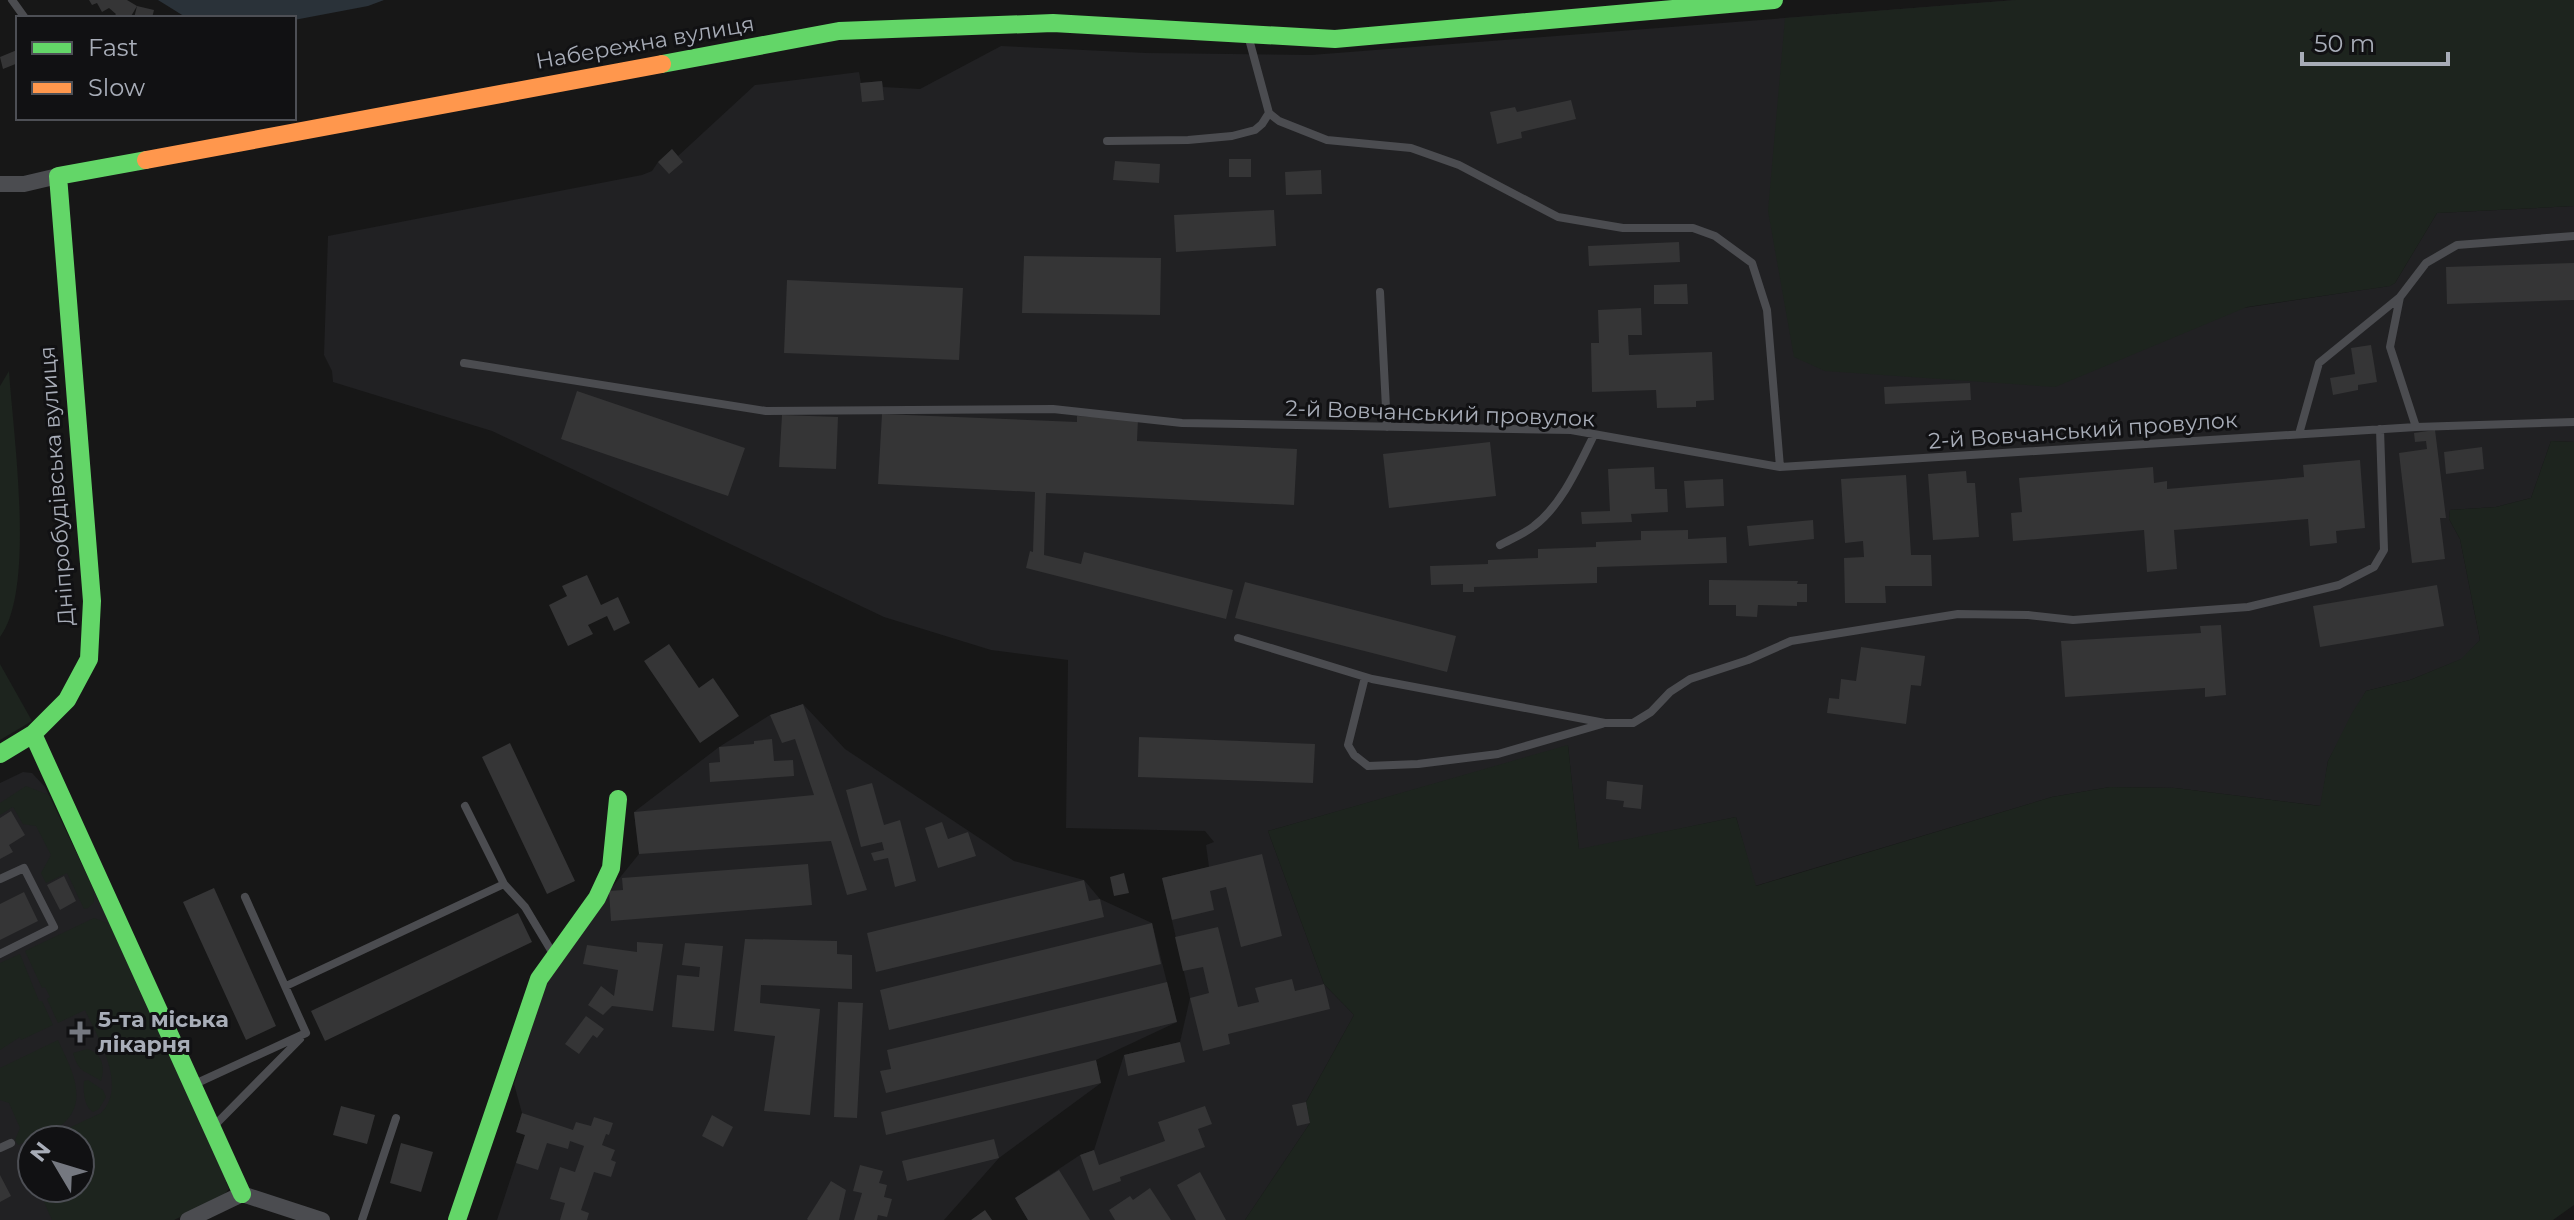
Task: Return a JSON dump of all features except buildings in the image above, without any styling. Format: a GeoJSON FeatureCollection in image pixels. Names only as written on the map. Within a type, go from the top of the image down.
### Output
{"type":"FeatureCollection","features":[{"type":"Feature","properties":{"kind":"street","name":"Набережна вулиця"},"geometry":{"type":"LineString","coordinates":[[58,176],[839,31],[1053,23],[1335,39],[1774,0]]}},
{"type":"Feature","properties":{"kind":"street"},"geometry":{"type":"LineString","coordinates":[[0,184],[24,184],[58,176]]}},
{"type":"Feature","properties":{"kind":"street","name":"Дніпробудівська вулиця"},"geometry":{"type":"LineString","coordinates":[[0,754],[33,734],[67,700],[89,659],[92,601],[58,176]]}},
{"type":"Feature","properties":{"kind":"street"},"geometry":{"type":"LineString","coordinates":[[33,734],[242,1194]]}},
{"type":"Feature","properties":{"kind":"street"},"geometry":{"type":"LineString","coordinates":[[457,1220],[539,979],[553,953],[590,909],[611,866],[614,813],[618,799]]}},
{"type":"Feature","properties":{"kind":"street"},"geometry":{"type":"LineString","coordinates":[[188,1220],[242,1194],[322,1220]]}},
{"type":"Feature","properties":{"kind":"lane"},"geometry":{"type":"LineString","coordinates":[[1248,34],[1251,55],[1269,113],[1279,121],[1327,140],[1411,148],[1447,161],[1558,217],[1623,228],[1693,228],[1715,236],[1752,263],[1767,310],[1780,467]]}},
{"type":"Feature","properties":{"kind":"lane"},"geometry":{"type":"LineString","coordinates":[[1107,141],[1232,136],[1255,130],[1269,113]]}},
{"type":"Feature","properties":{"kind":"lane"},"geometry":{"type":"LineString","coordinates":[[2299,434],[2319,363],[2400,297],[2426,263],[2457,245],[2574,236]]}},
{"type":"Feature","properties":{"kind":"lane"},"geometry":{"type":"LineString","coordinates":[[1380,292],[1387,427]]}},
{"type":"Feature","properties":{"kind":"lane"},"geometry":{"type":"LineString","coordinates":[[2400,297],[2390,347],[2416,427]]}},
{"type":"Feature","properties":{"kind":"lane","name":"2-й Вовчанський провулок"},"geometry":{"type":"LineString","coordinates":[[464,363],[766,411],[1053,409],[1182,423],[1571,430],[1780,467],[2380,429],[2574,422]]}},
{"type":"Feature","properties":{"kind":"lane"},"geometry":{"type":"LineString","coordinates":[[1238,638],[1365,677],[1605,723],[1633,723],[1690,679],[1748,660],[1791,641],[1958,614],[2028,615],[2073,620],[2248,607],[2339,585],[2374,567],[2384,550],[2380,429]]}},
{"type":"Feature","properties":{"kind":"lane"},"geometry":{"type":"LineString","coordinates":[[1500,545],[1535,526],[1551,509],[1594,435]]}},
{"type":"Feature","properties":{"kind":"lane"},"geometry":{"type":"LineString","coordinates":[[1365,677],[1348,745],[1354,755],[1368,766],[1418,764],[1498,754],[1605,723]]}},
{"type":"Feature","properties":{"kind":"lane"},"geometry":{"type":"LineString","coordinates":[[465,806],[504,884],[525,907],[553,953]]}},
{"type":"Feature","properties":{"kind":"lane"},"geometry":{"type":"LineString","coordinates":[[0,879],[24,868],[54,927],[0,954]]}},
{"type":"Feature","properties":{"kind":"lane"},"geometry":{"type":"LineString","coordinates":[[286,986],[504,884]]}},
{"type":"Feature","properties":{"kind":"lane"},"geometry":{"type":"LineString","coordinates":[[245,897],[306,1033]]}},
{"type":"Feature","properties":{"kind":"lane"},"geometry":{"type":"LineString","coordinates":[[193,1085],[306,1033]]}},
{"type":"Feature","properties":{"kind":"lane"},"geometry":{"type":"LineString","coordinates":[[212,1128],[306,1033]]}},
{"type":"Feature","properties":{"kind":"lane"},"geometry":{"type":"LineString","coordinates":[[362,1220],[396,1118]]}},
{"type":"Feature","properties":{"kind":"lane"},"geometry":{"type":"LineString","coordinates":[[0,1148],[11,1143]]}},
{"type":"Feature","properties":{"kind":"shaded area"},"geometry":{"type":"Polygon","coordinates":[[[158,0],[384,0],[296,20],[296,16],[184,16],[158,0]]]}},
{"type":"Feature","properties":{"kind":"shaded area"},"geometry":{"type":"Polygon","coordinates":[[[2016,0],[1825,371],[2389,286],[2395,283],[2437,213],[2574,206],[2574,442],[2551,441],[2531,498],[2496,507],[2450,510],[2449,519],[2460,539],[2480,640],[2462,659],[2410,680],[2366,691],[2328,761],[2321,806],[2175,788],[2110,787],[2052,797],[1755,886],[1736,817],[1579,850],[1568,746],[1268,831],[1324,984],[1354,1015],[1306,1102],[1310,1123],[1245,1220],[1028,1220],[1015,1198],[1080,1155],[1094,1150],[1124,1055],[1180,1042],[1190,998],[1162,878],[1209,867],[1206,845],[1214,842],[1205,831],[1066,828],[1068,660],[991,650],[884,617],[492,431],[333,382],[332,371],[324,355],[328,236],[642,175],[652,171],[672,149],[678,156],[755,85],[859,72],[861,83],[882,81],[883,87],[920,89],[1001,46],[1146,53],[1311,55],[2016,0]]]}},
{"type":"Feature","properties":{"kind":"shaded area"},"geometry":{"type":"Polygon","coordinates":[[[2016,0],[2574,0],[2574,206],[2437,213],[2395,283],[2390,286],[2247,307],[2055,387],[1825,371],[1794,357],[1768,211],[1785,18],[2016,0]]]}},
{"type":"Feature","properties":{"kind":"shaded area"},"geometry":{"type":"Polygon","coordinates":[[[9,371],[20,509],[20,548],[11,614],[0,637],[0,386],[9,371]]]}},
{"type":"Feature","properties":{"kind":"shaded area"},"geometry":{"type":"Polygon","coordinates":[[[2551,441],[2574,442],[2574,1205],[2553,1220],[1245,1220],[1310,1123],[1306,1102],[1354,1015],[1324,984],[1268,831],[1568,745],[1579,849],[1736,817],[1756,886],[2052,797],[2110,787],[2175,788],[2320,806],[2328,761],[2366,691],[2410,680],[2461,659],[2480,640],[2460,539],[2449,519],[2450,510],[2496,507],[2531,498],[2551,441]]]}},
{"type":"Feature","properties":{"kind":"shaded area"},"geometry":{"type":"Polygon","coordinates":[[[0,664],[32,721],[0,740],[0,664]]]}},
{"type":"Feature","properties":{"kind":"shaded area"},"geometry":{"type":"Polygon","coordinates":[[[803,704],[845,749],[1014,861],[1084,880],[1100,899],[1152,923],[1177,1022],[1096,1060],[1101,1083],[999,1158],[944,1220],[497,1220],[525,1135],[516,1132],[522,1113],[514,1084],[545,986],[609,891],[639,854],[634,812],[719,747],[770,715],[803,704]]]}},
{"type":"Feature","properties":{"kind":"shaded area","name":"5-та міська лікарня"},"geometry":{"type":"Polygon","coordinates":[[[23,772],[32,773],[45,787],[230,1179],[174,1220],[0,1220],[0,783],[23,772]]]}},
{"type":"Feature","properties":{"kind":"shaded area"},"geometry":{"type":"Polygon","coordinates":[[[26,786],[49,795],[93,888],[94,902],[88,908],[84,909],[67,873],[46,883],[41,873],[51,855],[36,826],[23,824],[13,807],[0,815],[0,803],[26,786]]]}},
{"type":"Feature","properties":{"kind":"shaded area"},"geometry":{"type":"Polygon","coordinates":[[[94,918],[110,924],[229,1189],[222,1197],[174,1220],[52,1220],[45,1204],[96,1204],[96,1124],[77,1124],[101,1113],[109,1102],[111,1076],[103,1048],[85,1010],[58,1023],[47,999],[50,997],[45,987],[42,988],[25,951],[94,918]]]}},
{"type":"Feature","properties":{"kind":"shaded area"},"geometry":{"type":"Polygon","coordinates":[[[20,954],[39,1001],[42,1001],[53,1025],[21,1040],[20,1037],[0,1050],[0,963],[20,954]]]}},
{"type":"Feature","properties":{"kind":"shaded area"},"geometry":{"type":"Polygon","coordinates":[[[58,1040],[75,1082],[76,1103],[72,1114],[63,1124],[18,1124],[9,1103],[0,1100],[0,1068],[58,1040]]]}},
{"type":"Feature","properties":{"kind":"shaded area"},"geometry":{"type":"Polygon","coordinates":[[[87,1049],[102,1062],[101,1081],[83,1071],[75,1060],[73,1053],[87,1049]]]}},
{"type":"Feature","properties":{"kind":"shaded area"},"geometry":{"type":"Polygon","coordinates":[[[88,1080],[103,1090],[106,1097],[99,1109],[93,1112],[84,1094],[84,1081],[88,1080]]]}},
{"type":"Feature","properties":{"kind":"traffic: fast"},"geometry":{"type":"LineString","coordinates":[[662,64],[839,31],[1053,23],[1335,39],[1774,0]]}},
{"type":"Feature","properties":{"kind":"traffic: fast"},"geometry":{"type":"LineString","coordinates":[[0,754],[33,734],[67,700],[89,659],[92,601],[58,176],[146,160]]}},
{"type":"Feature","properties":{"kind":"traffic: fast"},"geometry":{"type":"LineString","coordinates":[[33,734],[242,1194]]}},
{"type":"Feature","properties":{"kind":"traffic: fast"},"geometry":{"type":"LineString","coordinates":[[457,1220],[539,979],[597,898],[611,868],[618,799]]}},
{"type":"Feature","properties":{"kind":"traffic: slow"},"geometry":{"type":"LineString","coordinates":[[146,160],[662,64]]}},
{"type":"Feature","properties":{"kind":"place","name":"5-та міська лікарня"},"geometry":{"type":"Point","coordinates":[80,1032]}}]}
